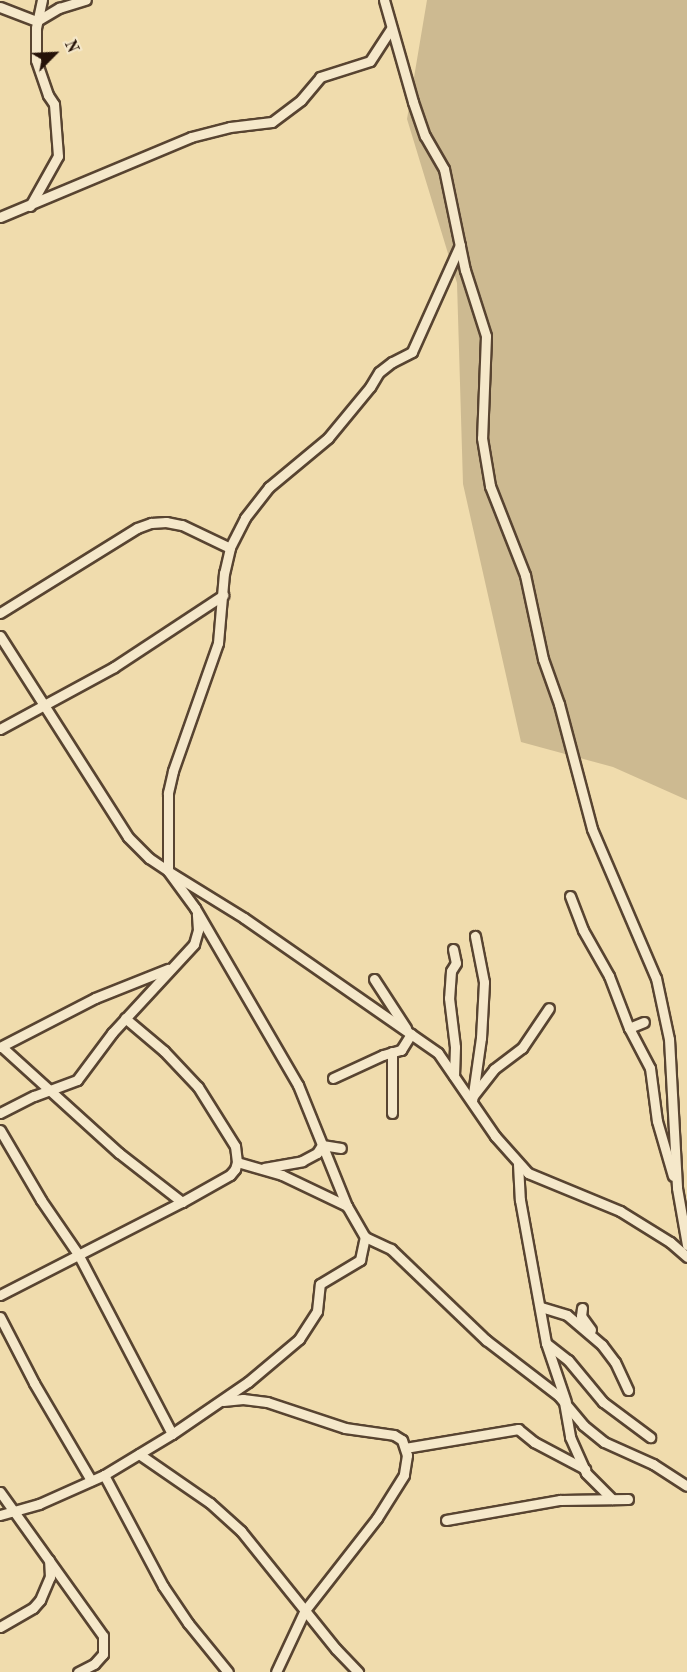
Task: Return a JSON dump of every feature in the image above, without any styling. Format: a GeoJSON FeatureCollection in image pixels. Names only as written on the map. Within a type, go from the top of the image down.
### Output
{"type":"FeatureCollection","features":[{"type":"Feature","properties":{"kind":"street"},"geometry":{"type":"LineString","coordinates":[[30,206],[58,156],[54,104],[48,95],[36,60],[37,21],[42,0]]}},
{"type":"Feature","properties":{"kind":"street"},"geometry":{"type":"LineString","coordinates":[[37,21],[59,8],[86,0]]}},
{"type":"Feature","properties":{"kind":"street"},"geometry":{"type":"LineString","coordinates":[[384,0],[425,136],[444,169],[460,245],[486,336],[482,438],[490,486],[525,575],[543,659],[559,704],[592,829],[656,978],[669,1040],[677,1188]]}},
{"type":"Feature","properties":{"kind":"street"},"geometry":{"type":"LineString","coordinates":[[0,7],[37,21]]}},
{"type":"Feature","properties":{"kind":"street"},"geometry":{"type":"LineString","coordinates":[[0,217],[191,137],[230,127],[272,122],[292,108],[320,77],[370,61],[391,29]]}},
{"type":"Feature","properties":{"kind":"street"},"geometry":{"type":"LineString","coordinates":[[460,245],[435,307],[412,352],[392,362],[379,372],[370,387],[328,438],[269,487],[245,518],[230,548],[218,643],[173,771],[168,793],[168,871],[195,908],[298,1085],[347,1206],[365,1237],[391,1249],[486,1340],[566,1404],[583,1425],[604,1442],[653,1464],[687,1486]]}},
{"type":"Feature","properties":{"kind":"street"},"geometry":{"type":"LineString","coordinates":[[0,613],[137,528],[151,524],[166,522],[182,525],[230,548]]}},
{"type":"Feature","properties":{"kind":"street"},"geometry":{"type":"LineString","coordinates":[[0,729],[43,703],[114,667],[223,595]]}},
{"type":"Feature","properties":{"kind":"street"},"geometry":{"type":"LineString","coordinates":[[0,636],[128,837],[149,858],[244,918],[438,1053],[472,1099],[495,1136],[518,1164],[542,1181],[620,1210],[670,1242],[687,1257]]}},
{"type":"Feature","properties":{"kind":"street"},"geometry":{"type":"LineString","coordinates":[[570,896],[583,930],[609,976],[629,1028],[650,1068],[657,1121],[677,1188],[687,1245]]}},
{"type":"Feature","properties":{"kind":"street"},"geometry":{"type":"LineString","coordinates":[[0,1113],[77,1080],[125,1018],[194,944],[198,930],[195,908]]}},
{"type":"Feature","properties":{"kind":"street"},"geometry":{"type":"LineString","coordinates":[[472,1099],[481,1038],[484,982],[475,936]]}},
{"type":"Feature","properties":{"kind":"street"},"geometry":{"type":"LineString","coordinates":[[453,949],[456,963],[451,970],[449,998],[455,1047],[454,1076]]}},
{"type":"Feature","properties":{"kind":"street"},"geometry":{"type":"LineString","coordinates":[[173,967],[95,998],[1,1047],[119,1153],[182,1202]]}},
{"type":"Feature","properties":{"kind":"street"},"geometry":{"type":"LineString","coordinates":[[374,979],[410,1034]]}},
{"type":"Feature","properties":{"kind":"street"},"geometry":{"type":"LineString","coordinates":[[472,1099],[494,1070],[522,1048],[549,1008]]}},
{"type":"Feature","properties":{"kind":"street"},"geometry":{"type":"LineString","coordinates":[[0,1295],[182,1202],[230,1175],[237,1162],[235,1146],[198,1087],[164,1051],[125,1018]]}},
{"type":"Feature","properties":{"kind":"street"},"geometry":{"type":"LineString","coordinates":[[629,1028],[644,1022]]}},
{"type":"Feature","properties":{"kind":"street"},"geometry":{"type":"LineString","coordinates":[[333,1078],[401,1050],[410,1034]]}},
{"type":"Feature","properties":{"kind":"street"},"geometry":{"type":"LineString","coordinates":[[392,1052],[392,1113]]}},
{"type":"Feature","properties":{"kind":"street"},"geometry":{"type":"LineString","coordinates":[[0,1130],[41,1200],[78,1254],[172,1434]]}},
{"type":"Feature","properties":{"kind":"street"},"geometry":{"type":"LineString","coordinates":[[322,1145],[341,1149]]}},
{"type":"Feature","properties":{"kind":"street"},"geometry":{"type":"LineString","coordinates":[[260,1168],[302,1161],[317,1153],[322,1145]]}},
{"type":"Feature","properties":{"kind":"street"},"geometry":{"type":"LineString","coordinates":[[237,1162],[282,1175],[347,1206]]}},
{"type":"Feature","properties":{"kind":"street"},"geometry":{"type":"LineString","coordinates":[[518,1164],[520,1200],[546,1343],[566,1404],[570,1437],[585,1469],[612,1499]]}},
{"type":"Feature","properties":{"kind":"street"},"geometry":{"type":"LineString","coordinates":[[0,1515],[39,1504],[104,1474],[172,1434],[221,1401],[299,1339],[317,1311],[320,1284],[360,1260],[365,1237]]}},
{"type":"Feature","properties":{"kind":"street"},"geometry":{"type":"LineString","coordinates":[[541,1307],[563,1312],[602,1345],[615,1362],[628,1390]]}},
{"type":"Feature","properties":{"kind":"street"},"geometry":{"type":"LineString","coordinates":[[582,1308],[583,1320],[602,1342],[602,1345]]}},
{"type":"Feature","properties":{"kind":"street"},"geometry":{"type":"LineString","coordinates":[[0,1317],[34,1383],[91,1480]]}},
{"type":"Feature","properties":{"kind":"street"},"geometry":{"type":"LineString","coordinates":[[546,1343],[568,1360],[603,1402],[650,1437]]}},
{"type":"Feature","properties":{"kind":"street"},"geometry":{"type":"LineString","coordinates":[[221,1401],[243,1399],[276,1405],[345,1428],[394,1435],[402,1440],[405,1448],[407,1462],[404,1475],[377,1518],[305,1610],[276,1672]]}},
{"type":"Feature","properties":{"kind":"street"},"geometry":{"type":"LineString","coordinates":[[405,1448],[518,1429],[534,1442],[585,1469]]}},
{"type":"Feature","properties":{"kind":"street"},"geometry":{"type":"LineString","coordinates":[[139,1454],[210,1503],[241,1531],[336,1649],[358,1672]]}},
{"type":"Feature","properties":{"kind":"street"},"geometry":{"type":"LineString","coordinates":[[104,1474],[163,1586],[188,1623],[228,1672]]}},
{"type":"Feature","properties":{"kind":"street"},"geometry":{"type":"LineString","coordinates":[[0,1492],[11,1511],[104,1636],[103,1654],[96,1668],[78,1672]]}},
{"type":"Feature","properties":{"kind":"street"},"geometry":{"type":"LineString","coordinates":[[446,1520],[560,1500],[628,1499]]}},
{"type":"Feature","properties":{"kind":"street"},"geometry":{"type":"LineString","coordinates":[[0,1627],[33,1608],[40,1600],[50,1577],[49,1560]]}},
{"type":"Feature","properties":{"kind":"shaded area"},"geometry":{"type":"Polygon","coordinates":[[[427,0],[687,0],[687,800],[613,767],[521,742],[463,484],[457,283],[407,119],[427,0]]]}}]}
